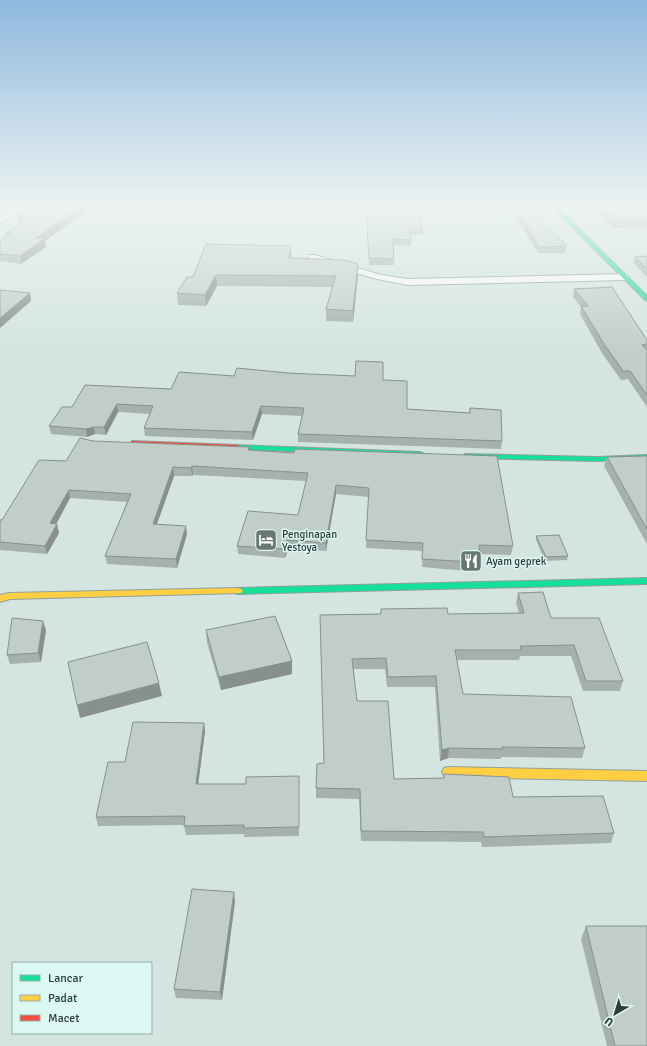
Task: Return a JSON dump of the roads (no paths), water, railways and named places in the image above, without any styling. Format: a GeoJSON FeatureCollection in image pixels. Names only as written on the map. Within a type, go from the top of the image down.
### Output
{"type":"FeatureCollection","features":[{"type":"Feature","properties":{"kind":"street"},"geometry":{"type":"LineString","coordinates":[[604,256],[646,296]]}},
{"type":"Feature","properties":{"kind":"street"},"geometry":{"type":"LineString","coordinates":[[127,443],[261,446],[429,454]]}},
{"type":"Feature","properties":{"kind":"street"},"geometry":{"type":"LineString","coordinates":[[461,455],[597,459],[647,457]]}},
{"type":"Feature","properties":{"kind":"street"},"geometry":{"type":"LineString","coordinates":[[3,597],[647,581]]}},
{"type":"Feature","properties":{"kind":"street"},"geometry":{"type":"LineString","coordinates":[[448,772],[647,776]]}},
{"type":"Feature","properties":{"kind":"lane"},"geometry":{"type":"LineString","coordinates":[[312,257],[380,277],[408,282],[625,277]]}},
{"type":"Feature","properties":{"kind":"place","name":"Penginapan Yestoya"},"geometry":{"type":"Point","coordinates":[266,540]}},
{"type":"Feature","properties":{"kind":"place","name":"Ayam geprek"},"geometry":{"type":"Point","coordinates":[471,561]}}]}
